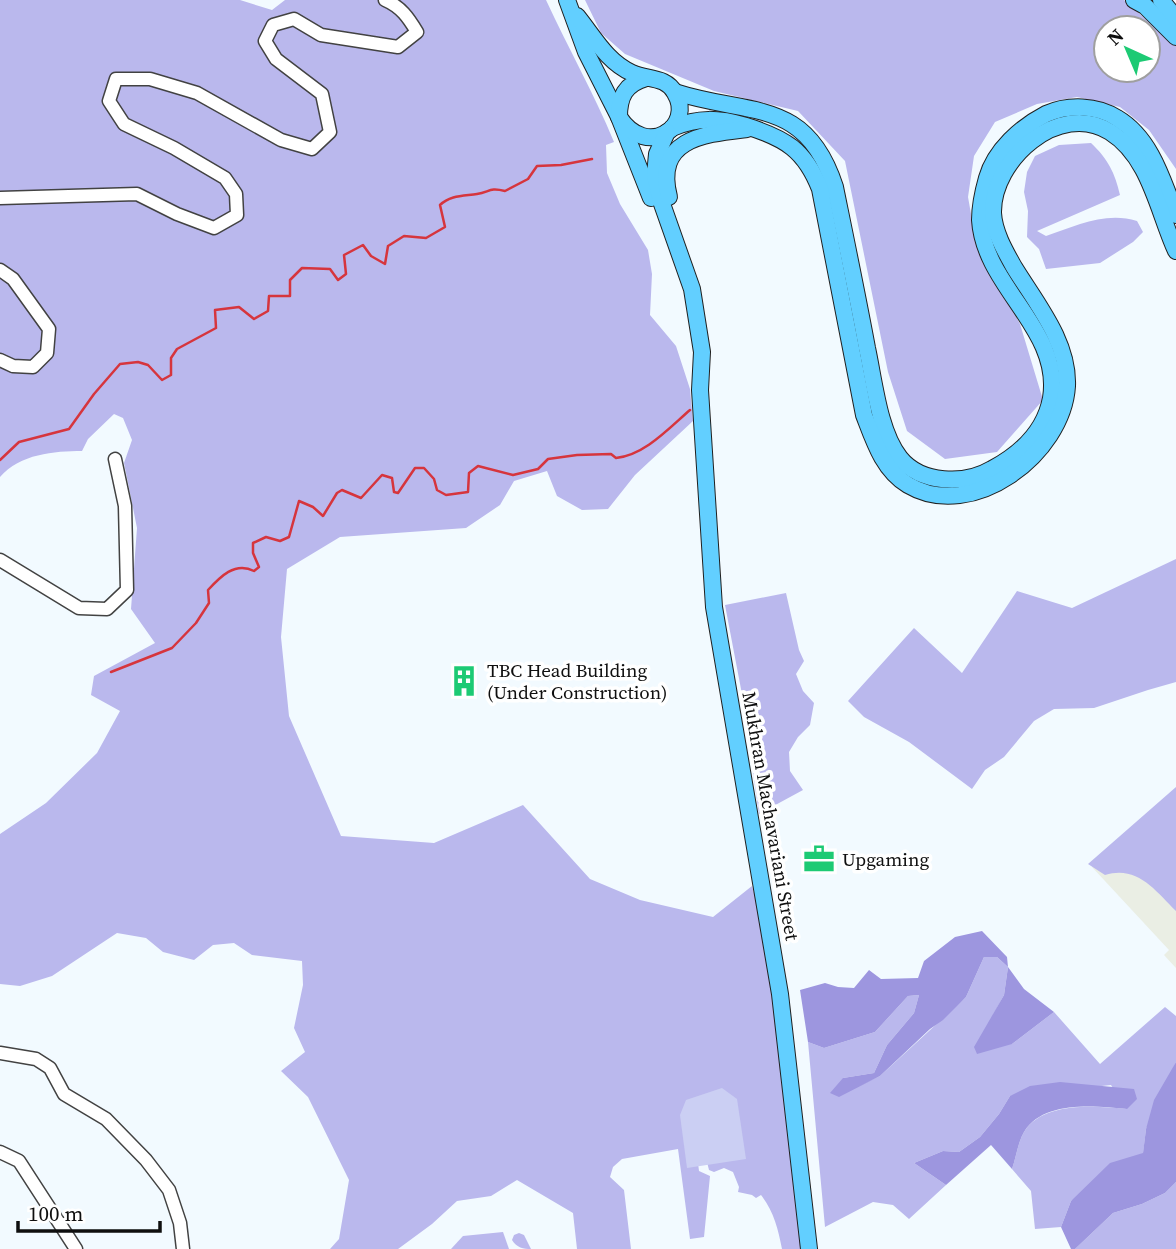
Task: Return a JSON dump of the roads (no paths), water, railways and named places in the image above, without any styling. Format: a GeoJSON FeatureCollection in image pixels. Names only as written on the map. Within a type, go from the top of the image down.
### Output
{"type":"FeatureCollection","features":[{"type":"Feature","properties":{"kind":"main road"},"geometry":{"type":"LineString","coordinates":[[1134,0],[1145,6],[1176,37]]}},
{"type":"Feature","properties":{"kind":"main road"},"geometry":{"type":"LineString","coordinates":[[1161,0],[1176,18]]}},
{"type":"Feature","properties":{"kind":"main road"},"geometry":{"type":"LineString","coordinates":[[568,3],[610,59],[625,70],[663,81],[675,92],[710,102],[753,108],[778,116],[797,126],[815,144],[835,187],[889,441],[900,459],[919,474],[938,479],[960,479],[989,471],[1017,454],[1031,439],[1044,421],[1051,398],[1048,360],[1042,340],[993,262],[980,221],[982,197],[989,170],[1016,135],[1031,122],[1065,108],[1079,107],[1109,112],[1125,122],[1147,149],[1157,166],[1176,215]]}},
{"type":"Feature","properties":{"kind":"main road","name":"Mukhran Machavariani Street"},"geometry":{"type":"LineString","coordinates":[[568,3],[586,52],[619,117],[680,278],[700,390],[714,607],[780,994],[809,1249]]}},
{"type":"Feature","properties":{"kind":"main road"},"geometry":{"type":"LineString","coordinates":[[646,78],[637,81],[624,92],[620,101],[619,117],[630,132],[639,136],[658,137],[688,121],[726,120],[774,135],[792,146],[806,161],[820,189],[864,415],[877,450],[900,479],[910,486],[931,493],[954,496],[977,492],[996,484],[1021,466],[1042,445],[1060,419],[1064,405],[1067,386],[1065,362],[1058,341],[1008,256],[998,236],[993,215],[995,193],[1006,168],[1023,148],[1040,135],[1080,123],[1111,132],[1135,158],[1146,175],[1176,251]]}},
{"type":"Feature","properties":{"kind":"main road"},"geometry":{"type":"LineString","coordinates":[[670,130],[680,111],[675,92]]}},
{"type":"Feature","properties":{"kind":"main road"},"geometry":{"type":"LineString","coordinates":[[702,352],[703,312],[699,282],[667,188],[668,168],[676,152],[697,137],[706,133],[753,128]]}},
{"type":"Feature","properties":{"kind":"main road","name":"Mukhran Machavariani Street"},"geometry":{"type":"LineString","coordinates":[[670,130],[655,160],[657,189],[690,282],[702,352],[700,390]]}},
{"type":"Feature","properties":{"kind":"street"},"geometry":{"type":"LineString","coordinates":[[0,198],[137,194],[177,214],[214,228],[237,215],[236,194],[225,178],[174,148],[124,124],[108,101],[116,79],[150,79],[197,93],[281,140],[312,149],[330,132],[322,94],[276,59],[265,41],[273,25],[293,19],[321,35],[398,47],[417,32],[407,15],[385,0]]}},
{"type":"Feature","properties":{"kind":"street"},"geometry":{"type":"LineString","coordinates":[[0,270],[13,279],[49,329],[47,353],[33,367],[13,366],[0,360]]}},
{"type":"Feature","properties":{"kind":"street"},"geometry":{"type":"LineString","coordinates":[[0,560],[79,608],[107,609],[127,590],[125,506],[115,459]]}},
{"type":"Feature","properties":{"kind":"street"},"geometry":{"type":"LineString","coordinates":[[0,1053],[36,1059],[50,1068],[64,1094],[106,1119],[146,1160],[169,1190],[180,1223],[183,1249]]}},
{"type":"Feature","properties":{"kind":"street"},"geometry":{"type":"LineString","coordinates":[[0,1152],[19,1161],[76,1249]]}},
{"type":"Feature","properties":{"kind":"waterway"},"geometry":{"type":"LineString","coordinates":[[0,460],[19,442],[69,429],[120,364],[138,362],[148,365],[162,380],[171,375],[171,358],[177,349],[216,328],[215,310],[239,307],[254,319],[268,311],[269,296],[290,296],[290,280],[302,268],[330,269],[338,280],[346,274],[344,255],[363,245],[371,256],[385,264],[388,246],[404,236],[426,238],[445,227],[440,205],[448,199],[493,190],[505,191],[528,179],[537,166],[592,159]]}},
{"type":"Feature","properties":{"kind":"waterway"},"geometry":{"type":"LineString","coordinates":[[111,672],[172,648],[196,623],[209,603],[208,590],[218,580],[234,569],[247,568],[254,571],[259,567],[253,553],[253,543],[266,537],[280,541],[289,537],[299,501],[313,507],[323,516],[337,493],[342,490],[361,498],[382,475],[392,478],[394,492],[398,493],[415,468],[424,468],[434,479],[437,490],[446,495],[468,492],[469,473],[478,466],[513,475],[538,469],[548,459],[577,455],[611,454],[616,458],[627,456],[656,440],[690,410]]}},
{"type":"Feature","properties":{"kind":"place","name":"TBC Head Building (Under Construction)"},"geometry":{"type":"Point","coordinates":[464,681]}},
{"type":"Feature","properties":{"kind":"place","name":"Upgaming"},"geometry":{"type":"Point","coordinates":[819,859]}}]}
